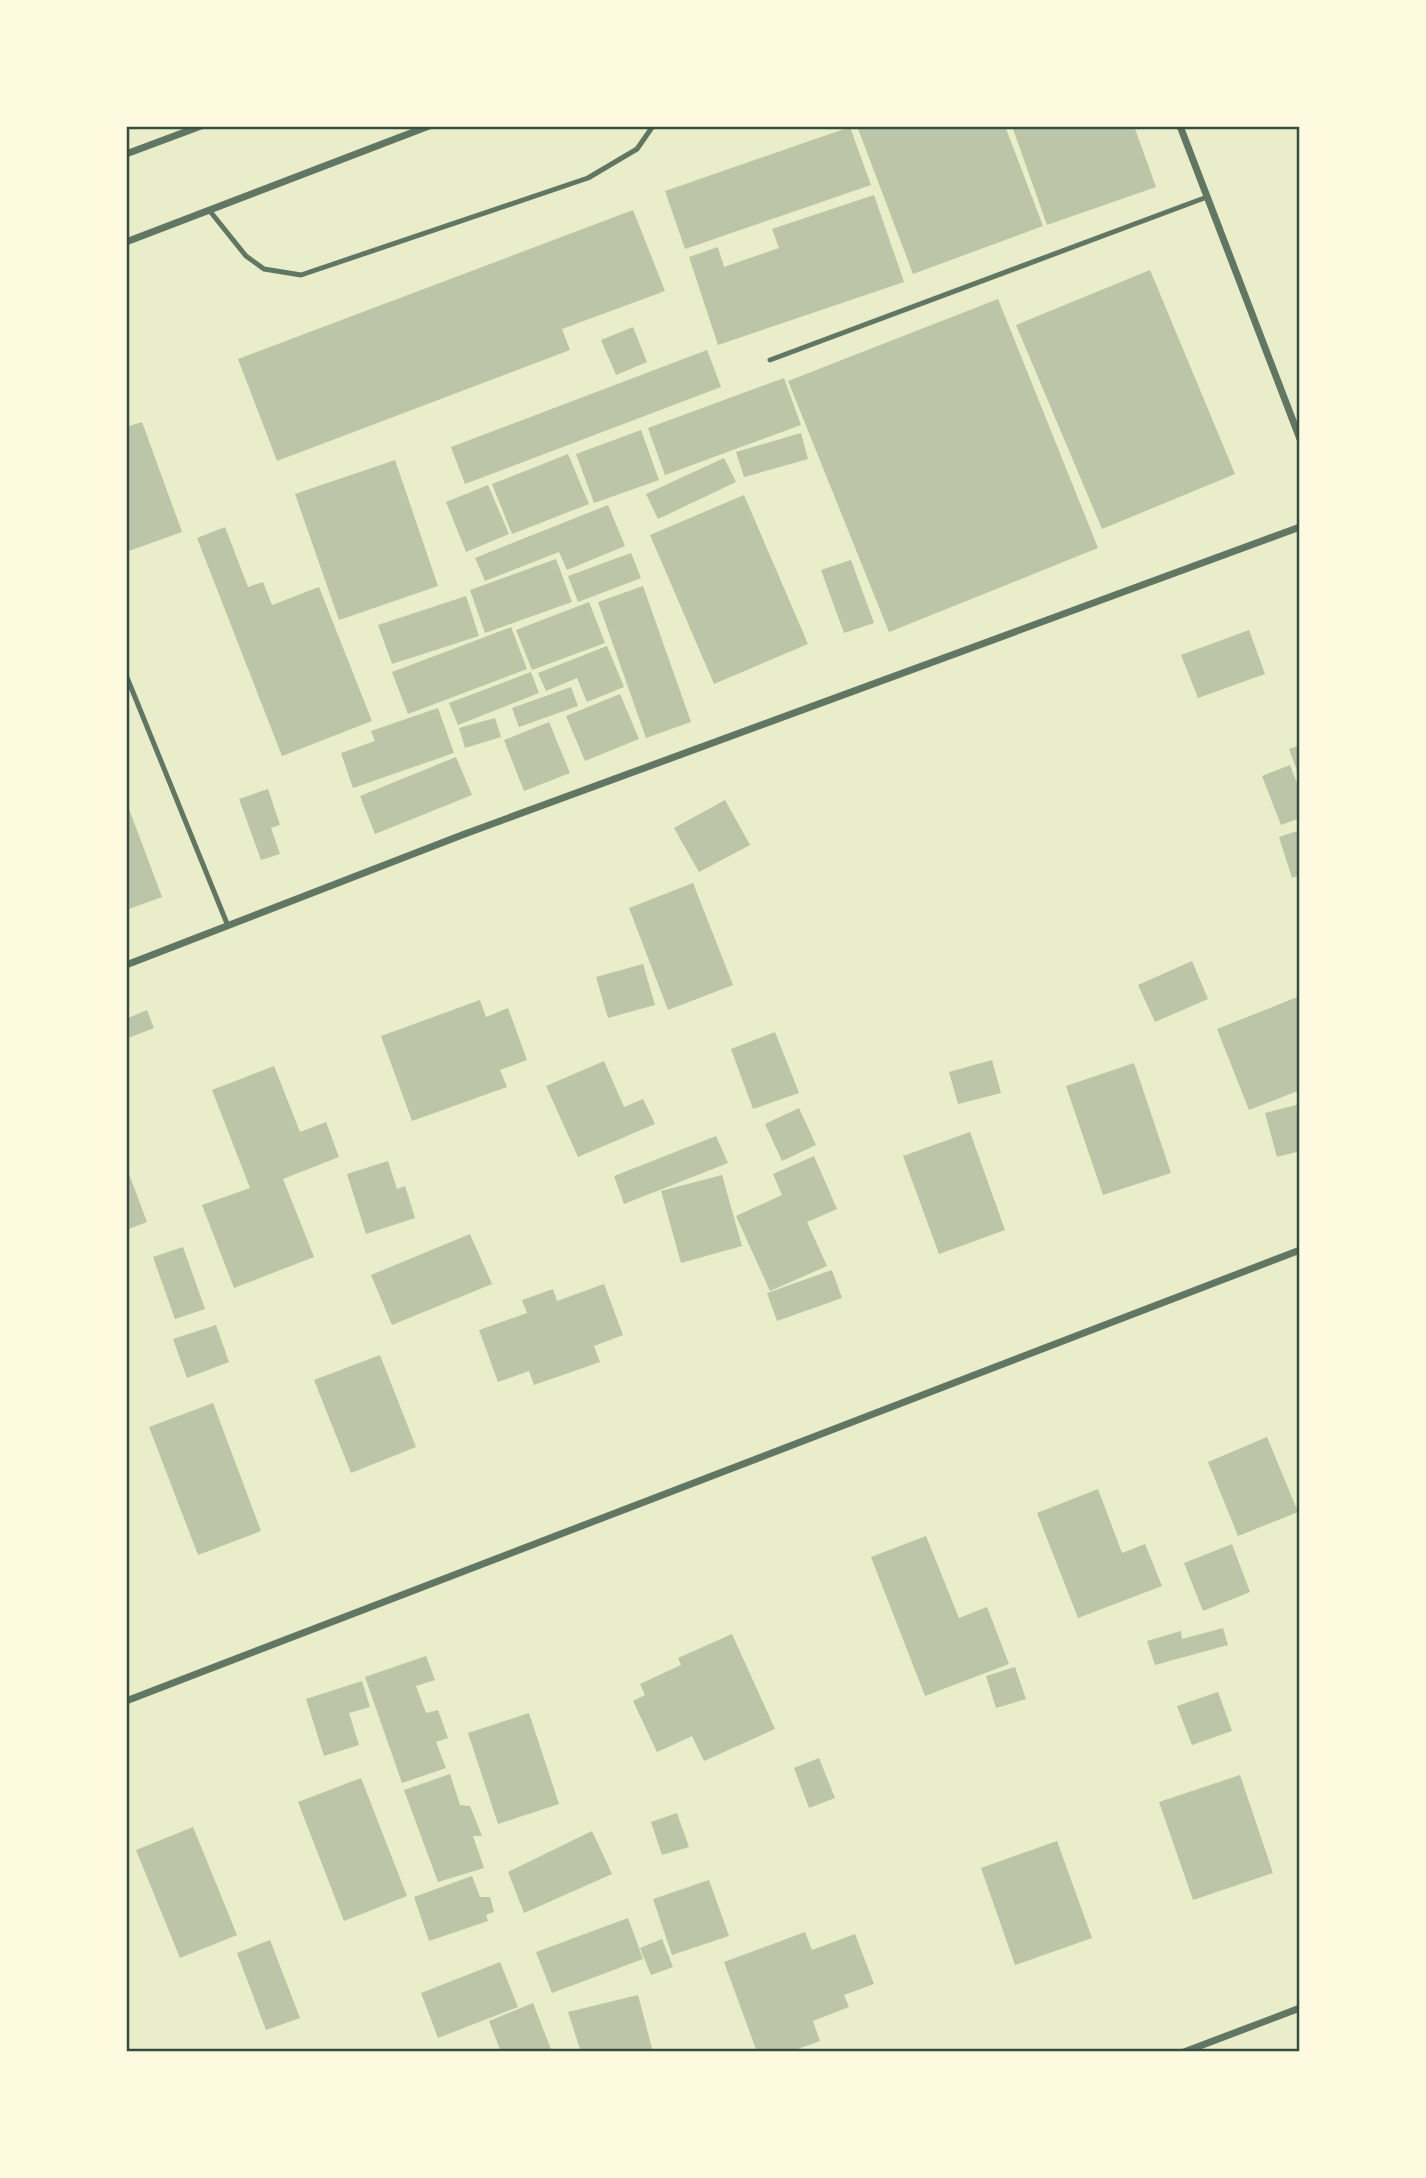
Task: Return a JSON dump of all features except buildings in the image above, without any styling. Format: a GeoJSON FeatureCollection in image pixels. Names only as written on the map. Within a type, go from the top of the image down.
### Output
{"type":"FeatureCollection","features":[{"type":"Feature","properties":{"kind":"street"},"geometry":{"type":"LineString","coordinates":[[126,154],[201,126]]}},
{"type":"Feature","properties":{"kind":"street"},"geometry":{"type":"LineString","coordinates":[[126,242],[429,126]]}},
{"type":"Feature","properties":{"kind":"street"},"geometry":{"type":"LineString","coordinates":[[1180,126],[1300,439]]}},
{"type":"Feature","properties":{"kind":"street"},"geometry":{"type":"LineString","coordinates":[[126,965],[462,835],[1300,527]]}},
{"type":"Feature","properties":{"kind":"street"},"geometry":{"type":"LineString","coordinates":[[126,1701],[1300,1250]]}},
{"type":"Feature","properties":{"kind":"street"},"geometry":{"type":"LineString","coordinates":[[1184,2052],[1300,2008]]}},
{"type":"Feature","properties":{"kind":"lane"},"geometry":{"type":"LineString","coordinates":[[209,210],[246,256],[264,268],[301,275],[588,178],[637,149],[653,126]]}},
{"type":"Feature","properties":{"kind":"lane"},"geometry":{"type":"LineString","coordinates":[[770,360],[1207,197]]}},
{"type":"Feature","properties":{"kind":"lane"},"geometry":{"type":"LineString","coordinates":[[126,675],[228,926]]}}]}
